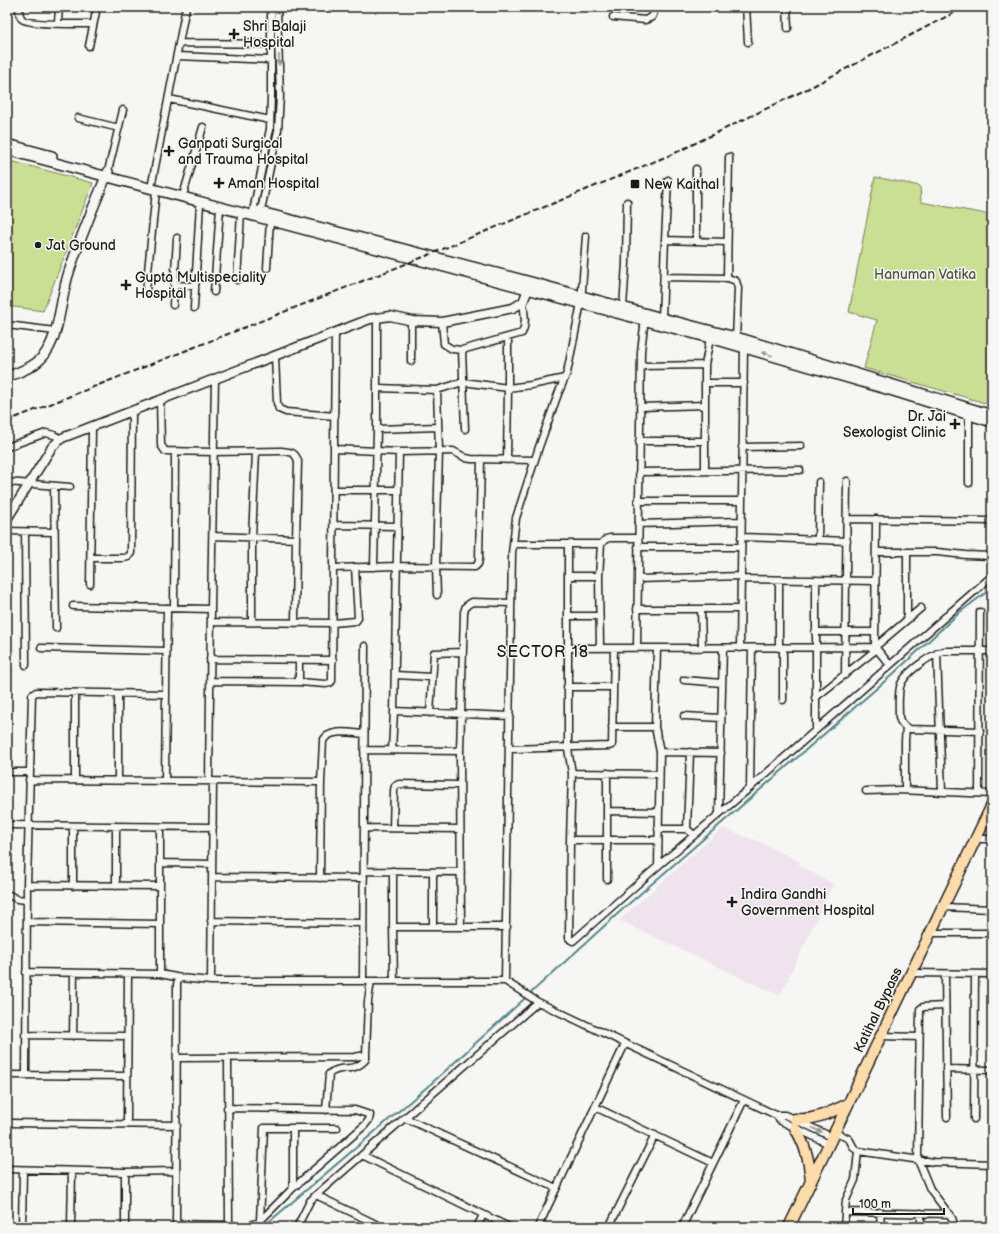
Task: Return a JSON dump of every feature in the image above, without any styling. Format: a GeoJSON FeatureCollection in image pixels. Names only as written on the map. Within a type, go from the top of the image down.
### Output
{"type":"FeatureCollection","features":[{"type":"Feature","properties":{"kind":"main road"},"geometry":{"type":"LineString","coordinates":[[7,144],[31,154]]}},
{"type":"Feature","properties":{"kind":"main road"},"geometry":{"type":"LineString","coordinates":[[7,150],[31,154],[107,174],[154,187],[200,203],[241,213],[256,214],[270,221],[530,285]]}},
{"type":"Feature","properties":{"kind":"main road"},"geometry":{"type":"LineString","coordinates":[[7,377],[27,369],[40,360],[47,351],[55,332],[68,272],[107,174]]}},
{"type":"Feature","properties":{"kind":"main road"},"geometry":{"type":"LineString","coordinates":[[154,187],[184,192],[256,214],[530,285],[645,317],[710,338],[738,343],[992,415]]}},
{"type":"Feature","properties":{"kind":"main road"},"geometry":{"type":"LineString","coordinates":[[581,300],[623,307],[645,317],[662,318],[992,422]]}},
{"type":"Feature","properties":{"kind":"main road","name":"Katihal Bypass"},"geometry":{"type":"LineString","coordinates":[[789,1227],[992,805]]}},
{"type":"Feature","properties":{"kind":"main road"},"geometry":{"type":"LineString","coordinates":[[811,1181],[808,1156],[795,1124],[818,1117],[848,1104]]}},
{"type":"Feature","properties":{"kind":"street"},"geometry":{"type":"LineString","coordinates":[[19,7],[20,17],[24,21],[93,24]]}},
{"type":"Feature","properties":{"kind":"street"},"geometry":{"type":"LineString","coordinates":[[58,23],[59,7]]}},
{"type":"Feature","properties":{"kind":"street"},"geometry":{"type":"LineString","coordinates":[[89,46],[97,7]]}},
{"type":"Feature","properties":{"kind":"street"},"geometry":{"type":"LineString","coordinates":[[146,291],[154,187],[186,7]]}},
{"type":"Feature","properties":{"kind":"street"},"geometry":{"type":"LineString","coordinates":[[256,214],[269,136],[270,120],[271,7],[264,7]]}},
{"type":"Feature","properties":{"kind":"street"},"geometry":{"type":"LineString","coordinates":[[256,214],[278,130],[280,96],[278,7]]}},
{"type":"Feature","properties":{"kind":"street"},"geometry":{"type":"LineString","coordinates":[[613,17],[645,20],[652,17],[656,7]]}},
{"type":"Feature","properties":{"kind":"street"},"geometry":{"type":"LineString","coordinates":[[746,7],[748,42]]}},
{"type":"Feature","properties":{"kind":"street"},"geometry":{"type":"LineString","coordinates":[[787,7],[788,28]]}},
{"type":"Feature","properties":{"kind":"street"},"geometry":{"type":"LineString","coordinates":[[180,43],[278,44]]}},
{"type":"Feature","properties":{"kind":"street"},"geometry":{"type":"LineString","coordinates":[[177,56],[271,60]]}},
{"type":"Feature","properties":{"kind":"street"},"geometry":{"type":"LineString","coordinates":[[169,99],[270,120]]}},
{"type":"Feature","properties":{"kind":"street"},"geometry":{"type":"LineString","coordinates":[[107,174],[123,110]]}},
{"type":"Feature","properties":{"kind":"street"},"geometry":{"type":"LineString","coordinates":[[78,118],[119,128]]}},
{"type":"Feature","properties":{"kind":"street"},"geometry":{"type":"LineString","coordinates":[[184,192],[203,127]]}},
{"type":"Feature","properties":{"kind":"street"},"geometry":{"type":"LineString","coordinates":[[728,278],[727,242],[729,157]]}},
{"type":"Feature","properties":{"kind":"street"},"geometry":{"type":"LineString","coordinates":[[696,169],[696,241]]}},
{"type":"Feature","properties":{"kind":"street"},"geometry":{"type":"LineString","coordinates":[[662,318],[668,180]]}},
{"type":"Feature","properties":{"kind":"street"},"geometry":{"type":"LineString","coordinates":[[623,307],[626,263],[627,202]]}},
{"type":"Feature","properties":{"kind":"street"},"geometry":{"type":"LineString","coordinates":[[194,308],[200,203]]}},
{"type":"Feature","properties":{"kind":"street"},"geometry":{"type":"LineString","coordinates":[[214,292],[220,208]]}},
{"type":"Feature","properties":{"kind":"street"},"geometry":{"type":"LineString","coordinates":[[237,280],[241,213]]}},
{"type":"Feature","properties":{"kind":"street"},"geometry":{"type":"LineString","coordinates":[[267,268],[270,221]]}},
{"type":"Feature","properties":{"kind":"street"},"geometry":{"type":"LineString","coordinates":[[505,981],[513,544],[516,518],[534,460],[565,378],[581,300],[586,236]]}},
{"type":"Feature","properties":{"kind":"street"},"geometry":{"type":"LineString","coordinates":[[173,306],[177,238]]}},
{"type":"Feature","properties":{"kind":"street"},"geometry":{"type":"LineString","coordinates":[[665,240],[727,242]]}},
{"type":"Feature","properties":{"kind":"street"},"geometry":{"type":"LineString","coordinates":[[664,277],[728,278],[736,281],[738,288],[738,343],[744,383],[740,648]]}},
{"type":"Feature","properties":{"kind":"street"},"geometry":{"type":"LineString","coordinates":[[174,285],[195,286]]}},
{"type":"Feature","properties":{"kind":"street"},"geometry":{"type":"LineString","coordinates":[[442,322],[444,344],[452,349],[462,350],[522,333],[525,328],[523,302],[530,285]]}},
{"type":"Feature","properties":{"kind":"street"},"geometry":{"type":"LineString","coordinates":[[7,519],[52,446],[61,439],[215,378],[377,317],[390,316],[411,321],[442,322],[513,308],[523,302]]}},
{"type":"Feature","properties":{"kind":"street"},"geometry":{"type":"LineString","coordinates":[[374,567],[377,429],[377,317]]}},
{"type":"Feature","properties":{"kind":"street"},"geometry":{"type":"LineString","coordinates":[[637,648],[639,441],[642,338],[645,317]]}},
{"type":"Feature","properties":{"kind":"street"},"geometry":{"type":"LineString","coordinates":[[411,321],[412,361]]}},
{"type":"Feature","properties":{"kind":"street"},"geometry":{"type":"LineString","coordinates":[[7,325],[55,332]]}},
{"type":"Feature","properties":{"kind":"street"},"geometry":{"type":"LineString","coordinates":[[210,681],[299,682],[326,684],[332,681],[336,332]]}},
{"type":"Feature","properties":{"kind":"street"},"geometry":{"type":"LineString","coordinates":[[507,460],[508,337]]}},
{"type":"Feature","properties":{"kind":"street"},"geometry":{"type":"LineString","coordinates":[[705,471],[705,365],[710,338]]}},
{"type":"Feature","properties":{"kind":"street"},"geometry":{"type":"LineString","coordinates":[[462,350],[465,429]]}},
{"type":"Feature","properties":{"kind":"street"},"geometry":{"type":"LineString","coordinates":[[275,356],[277,404],[279,410],[286,412],[335,416]]}},
{"type":"Feature","properties":{"kind":"street"},"geometry":{"type":"LineString","coordinates":[[641,366],[705,365]]}},
{"type":"Feature","properties":{"kind":"street"},"geometry":{"type":"LineString","coordinates":[[211,981],[212,828],[210,659],[215,378]]}},
{"type":"Feature","properties":{"kind":"street"},"geometry":{"type":"LineString","coordinates":[[377,388],[437,390],[463,382],[508,388],[531,386],[565,378]]}},
{"type":"Feature","properties":{"kind":"street"},"geometry":{"type":"LineString","coordinates":[[705,383],[744,383]]}},
{"type":"Feature","properties":{"kind":"street"},"geometry":{"type":"LineString","coordinates":[[436,595],[439,451],[437,390]]}},
{"type":"Feature","properties":{"kind":"street"},"geometry":{"type":"LineString","coordinates":[[160,400],[161,445],[165,451],[292,452],[297,456],[295,622]]}},
{"type":"Feature","properties":{"kind":"street"},"geometry":{"type":"LineString","coordinates":[[640,407],[705,405]]}},
{"type":"Feature","properties":{"kind":"street"},"geometry":{"type":"LineString","coordinates":[[91,558],[124,558],[128,557],[132,553],[132,412]]}},
{"type":"Feature","properties":{"kind":"street"},"geometry":{"type":"LineString","coordinates":[[969,415],[969,483]]}},
{"type":"Feature","properties":{"kind":"street"},"geometry":{"type":"LineString","coordinates":[[90,584],[92,427]]}},
{"type":"Feature","properties":{"kind":"street"},"geometry":{"type":"LineString","coordinates":[[377,429],[438,427]]}},
{"type":"Feature","properties":{"kind":"street"},"geometry":{"type":"LineString","coordinates":[[7,447],[46,434],[54,435],[61,439]]}},
{"type":"Feature","properties":{"kind":"street"},"geometry":{"type":"LineString","coordinates":[[639,441],[705,441]]}},
{"type":"Feature","properties":{"kind":"street"},"geometry":{"type":"LineString","coordinates":[[742,446],[801,446]]}},
{"type":"Feature","properties":{"kind":"street"},"geometry":{"type":"LineString","coordinates":[[334,449],[399,452],[453,451],[466,458],[534,460]]}},
{"type":"Feature","properties":{"kind":"street"},"geometry":{"type":"LineString","coordinates":[[174,608],[175,452]]}},
{"type":"Feature","properties":{"kind":"street"},"geometry":{"type":"LineString","coordinates":[[252,622],[252,537],[256,452]]}},
{"type":"Feature","properties":{"kind":"street"},"geometry":{"type":"LineString","coordinates":[[392,750],[395,675],[399,452]]}},
{"type":"Feature","properties":{"kind":"street"},"geometry":{"type":"LineString","coordinates":[[334,568],[397,566],[475,567],[478,564],[481,459]]}},
{"type":"Feature","properties":{"kind":"street"},"geometry":{"type":"LineString","coordinates":[[639,472],[800,470]]}},
{"type":"Feature","properties":{"kind":"street"},"geometry":{"type":"LineString","coordinates":[[845,674],[847,481]]}},
{"type":"Feature","properties":{"kind":"street"},"geometry":{"type":"LineString","coordinates":[[7,482],[54,487],[70,487]]}},
{"type":"Feature","properties":{"kind":"street"},"geometry":{"type":"LineString","coordinates":[[818,540],[819,482]]}},
{"type":"Feature","properties":{"kind":"street"},"geometry":{"type":"LineString","coordinates":[[54,487],[56,628]]}},
{"type":"Feature","properties":{"kind":"street"},"geometry":{"type":"LineString","coordinates":[[334,490],[398,490]]}},
{"type":"Feature","properties":{"kind":"street"},"geometry":{"type":"LineString","coordinates":[[638,501],[742,501]]}},
{"type":"Feature","properties":{"kind":"street"},"geometry":{"type":"LineString","coordinates":[[847,519],[992,521]]}},
{"type":"Feature","properties":{"kind":"street"},"geometry":{"type":"LineString","coordinates":[[876,519],[876,648],[890,665]]}},
{"type":"Feature","properties":{"kind":"street"},"geometry":{"type":"LineString","coordinates":[[638,524],[741,521]]}},
{"type":"Feature","properties":{"kind":"street"},"geometry":{"type":"LineString","coordinates":[[334,525],[398,526]]}},
{"type":"Feature","properties":{"kind":"street"},"geometry":{"type":"LineString","coordinates":[[7,531],[54,532]]}},
{"type":"Feature","properties":{"kind":"street"},"geometry":{"type":"LineString","coordinates":[[25,532],[26,665]]}},
{"type":"Feature","properties":{"kind":"street"},"geometry":{"type":"LineString","coordinates":[[213,536],[296,539]]}},
{"type":"Feature","properties":{"kind":"street"},"geometry":{"type":"LineString","coordinates":[[741,537],[846,541]]}},
{"type":"Feature","properties":{"kind":"street"},"geometry":{"type":"LineString","coordinates":[[600,648],[599,576],[601,544],[606,539],[610,538],[638,538]]}},
{"type":"Feature","properties":{"kind":"street"},"geometry":{"type":"LineString","coordinates":[[513,544],[601,544]]}},
{"type":"Feature","properties":{"kind":"street"},"geometry":{"type":"LineString","coordinates":[[568,544],[568,749],[572,773],[569,938],[573,941],[992,576]]}},
{"type":"Feature","properties":{"kind":"street"},"geometry":{"type":"LineString","coordinates":[[638,547],[741,547]]}},
{"type":"Feature","properties":{"kind":"street"},"geometry":{"type":"LineString","coordinates":[[876,552],[937,552],[992,556]]}},
{"type":"Feature","properties":{"kind":"street"},"geometry":{"type":"LineString","coordinates":[[906,552],[907,620]]}},
{"type":"Feature","properties":{"kind":"street"},"geometry":{"type":"LineString","coordinates":[[211,622],[333,623],[356,621],[358,618],[355,567]]}},
{"type":"Feature","properties":{"kind":"street"},"geometry":{"type":"LineString","coordinates":[[568,576],[599,576]]}},
{"type":"Feature","properties":{"kind":"street"},"geometry":{"type":"LineString","coordinates":[[638,578],[741,578],[875,581]]}},
{"type":"Feature","properties":{"kind":"street"},"geometry":{"type":"LineString","coordinates":[[779,580],[783,700]]}},
{"type":"Feature","properties":{"kind":"street"},"geometry":{"type":"LineString","coordinates":[[816,580],[816,730]]}},
{"type":"Feature","properties":{"kind":"street"},"geometry":{"type":"LineString","coordinates":[[461,927],[460,751],[464,612],[466,606],[477,601],[511,603]]}},
{"type":"Feature","properties":{"kind":"street"},"geometry":{"type":"LineString","coordinates":[[73,606],[211,609]]}},
{"type":"Feature","properties":{"kind":"street"},"geometry":{"type":"LineString","coordinates":[[165,780],[167,608]]}},
{"type":"Feature","properties":{"kind":"street"},"geometry":{"type":"LineString","coordinates":[[815,698],[876,648],[921,608]]}},
{"type":"Feature","properties":{"kind":"street"},"geometry":{"type":"LineString","coordinates":[[637,609],[740,609]]}},
{"type":"Feature","properties":{"kind":"street"},"geometry":{"type":"LineString","coordinates":[[701,609],[702,648]]}},
{"type":"Feature","properties":{"kind":"street"},"geometry":{"type":"LineString","coordinates":[[979,793],[981,651],[980,612]]}},
{"type":"Feature","properties":{"kind":"street"},"geometry":{"type":"LineString","coordinates":[[568,616],[599,616]]}},
{"type":"Feature","properties":{"kind":"street"},"geometry":{"type":"LineString","coordinates":[[815,632],[875,632]]}},
{"type":"Feature","properties":{"kind":"street"},"geometry":{"type":"LineString","coordinates":[[363,982],[364,734],[366,646]]}},
{"type":"Feature","properties":{"kind":"street"},"geometry":{"type":"LineString","coordinates":[[41,648],[166,651]]}},
{"type":"Feature","properties":{"kind":"street"},"geometry":{"type":"LineString","coordinates":[[568,648],[876,648]]}},
{"type":"Feature","properties":{"kind":"street"},"geometry":{"type":"LineString","coordinates":[[509,749],[568,749],[612,745],[614,648]]}},
{"type":"Feature","properties":{"kind":"street"},"geometry":{"type":"LineString","coordinates":[[657,648],[655,727],[660,752],[658,866]]}},
{"type":"Feature","properties":{"kind":"street"},"geometry":{"type":"LineString","coordinates":[[720,814],[723,648]]}},
{"type":"Feature","properties":{"kind":"street"},"geometry":{"type":"LineString","coordinates":[[750,788],[752,648]]}},
{"type":"Feature","properties":{"kind":"street"},"geometry":{"type":"LineString","coordinates":[[980,730],[910,729],[906,727],[899,718],[900,687],[909,673],[937,653],[944,651],[992,651]]}},
{"type":"Feature","properties":{"kind":"street"},"geometry":{"type":"LineString","coordinates":[[430,713],[434,653],[463,652]]}},
{"type":"Feature","properties":{"kind":"street"},"geometry":{"type":"LineString","coordinates":[[937,653],[942,792]]}},
{"type":"Feature","properties":{"kind":"street"},"geometry":{"type":"LineString","coordinates":[[210,659],[333,660]]}},
{"type":"Feature","properties":{"kind":"street"},"geometry":{"type":"LineString","coordinates":[[299,660],[299,682]]}},
{"type":"Feature","properties":{"kind":"street"},"geometry":{"type":"LineString","coordinates":[[395,675],[432,677]]}},
{"type":"Feature","properties":{"kind":"street"},"geometry":{"type":"LineString","coordinates":[[684,680],[722,683]]}},
{"type":"Feature","properties":{"kind":"street"},"geometry":{"type":"LineString","coordinates":[[567,687],[613,688]]}},
{"type":"Feature","properties":{"kind":"street"},"geometry":{"type":"LineString","coordinates":[[26,1074],[25,1035],[27,885],[32,695],[36,692],[166,694]]}},
{"type":"Feature","properties":{"kind":"street"},"geometry":{"type":"LineString","coordinates":[[75,693],[75,780]]}},
{"type":"Feature","properties":{"kind":"street"},"geometry":{"type":"LineString","coordinates":[[118,694],[118,780]]}},
{"type":"Feature","properties":{"kind":"street"},"geometry":{"type":"LineString","coordinates":[[394,711],[510,716]]}},
{"type":"Feature","properties":{"kind":"street"},"geometry":{"type":"LineString","coordinates":[[684,716],[721,718]]}},
{"type":"Feature","properties":{"kind":"street"},"geometry":{"type":"LineString","coordinates":[[612,727],[655,727]]}},
{"type":"Feature","properties":{"kind":"street"},"geometry":{"type":"LineString","coordinates":[[905,790],[906,727]]}},
{"type":"Feature","properties":{"kind":"street"},"geometry":{"type":"LineString","coordinates":[[320,878],[323,741],[325,737],[332,733],[364,734]]}},
{"type":"Feature","properties":{"kind":"street"},"geometry":{"type":"LineString","coordinates":[[364,750],[460,751]]}},
{"type":"Feature","properties":{"kind":"street"},"geometry":{"type":"LineString","coordinates":[[660,752],[721,753]]}},
{"type":"Feature","properties":{"kind":"street"},"geometry":{"type":"LineString","coordinates":[[687,829],[690,752]]}},
{"type":"Feature","properties":{"kind":"street"},"geometry":{"type":"LineString","coordinates":[[7,772],[29,772]]}},
{"type":"Feature","properties":{"kind":"street"},"geometry":{"type":"LineString","coordinates":[[572,773],[659,774]]}},
{"type":"Feature","properties":{"kind":"street"},"geometry":{"type":"LineString","coordinates":[[607,774],[607,880]]}},
{"type":"Feature","properties":{"kind":"street"},"geometry":{"type":"LineString","coordinates":[[29,780],[211,780],[321,782]]}},
{"type":"Feature","properties":{"kind":"street"},"geometry":{"type":"LineString","coordinates":[[393,828],[395,786],[399,784],[460,785]]}},
{"type":"Feature","properties":{"kind":"street"},"geometry":{"type":"LineString","coordinates":[[866,791],[905,790],[992,794]]}},
{"type":"Feature","properties":{"kind":"street"},"geometry":{"type":"LineString","coordinates":[[607,811],[658,812]]}},
{"type":"Feature","properties":{"kind":"street"},"geometry":{"type":"LineString","coordinates":[[7,825],[212,828]]}},
{"type":"Feature","properties":{"kind":"street"},"geometry":{"type":"LineString","coordinates":[[73,826],[73,886]]}},
{"type":"Feature","properties":{"kind":"street"},"geometry":{"type":"LineString","coordinates":[[116,826],[116,886]]}},
{"type":"Feature","properties":{"kind":"street"},"geometry":{"type":"LineString","coordinates":[[160,827],[160,974]]}},
{"type":"Feature","properties":{"kind":"street"},"geometry":{"type":"LineString","coordinates":[[364,828],[460,829]]}},
{"type":"Feature","properties":{"kind":"street"},"geometry":{"type":"LineString","coordinates":[[658,828],[687,829],[694,835]]}},
{"type":"Feature","properties":{"kind":"street"},"geometry":{"type":"LineString","coordinates":[[976,839],[992,839]]}},
{"type":"Feature","properties":{"kind":"street"},"geometry":{"type":"LineString","coordinates":[[570,840],[658,840]]}},
{"type":"Feature","properties":{"kind":"street"},"geometry":{"type":"LineString","coordinates":[[160,863],[212,864]]}},
{"type":"Feature","properties":{"kind":"street"},"geometry":{"type":"LineString","coordinates":[[212,877],[320,878],[393,871],[461,872]]}},
{"type":"Feature","properties":{"kind":"street"},"geometry":{"type":"LineString","coordinates":[[393,871],[394,981]]}},
{"type":"Feature","properties":{"kind":"street"},"geometry":{"type":"LineString","coordinates":[[433,872],[433,927]]}},
{"type":"Feature","properties":{"kind":"street"},"geometry":{"type":"LineString","coordinates":[[27,885],[160,886]]}},
{"type":"Feature","properties":{"kind":"street"},"geometry":{"type":"LineString","coordinates":[[7,894],[17,900],[27,900]]}},
{"type":"Feature","properties":{"kind":"street"},"geometry":{"type":"LineString","coordinates":[[943,907],[992,909]]}},
{"type":"Feature","properties":{"kind":"street"},"geometry":{"type":"LineString","coordinates":[[211,921],[364,923]]}},
{"type":"Feature","properties":{"kind":"street"},"geometry":{"type":"LineString","coordinates":[[27,922],[160,924]]}},
{"type":"Feature","properties":{"kind":"street"},"geometry":{"type":"LineString","coordinates":[[393,927],[507,928]]}},
{"type":"Feature","properties":{"kind":"street"},"geometry":{"type":"LineString","coordinates":[[931,932],[992,933]]}},
{"type":"Feature","properties":{"kind":"street"},"geometry":{"type":"LineString","coordinates":[[26,972],[160,974],[211,981],[505,981],[536,1001],[625,1044],[776,1115],[785,1114],[795,1124],[832,1138],[849,1139],[854,1148],[858,1151],[934,1162],[992,1164]]}},
{"type":"Feature","properties":{"kind":"street"},"geometry":{"type":"LineString","coordinates":[[73,1036],[74,973]]}},
{"type":"Feature","properties":{"kind":"street"},"geometry":{"type":"LineString","coordinates":[[912,973],[992,974]]}},
{"type":"Feature","properties":{"kind":"street"},"geometry":{"type":"LineString","coordinates":[[127,1124],[128,974]]}},
{"type":"Feature","properties":{"kind":"street"},"geometry":{"type":"LineString","coordinates":[[945,974],[947,1117]]}},
{"type":"Feature","properties":{"kind":"street"},"geometry":{"type":"LineString","coordinates":[[974,1119],[975,974]]}},
{"type":"Feature","properties":{"kind":"street"},"geometry":{"type":"LineString","coordinates":[[181,978],[176,984],[176,1226],[229,1225],[240,1227]]}},
{"type":"Feature","properties":{"kind":"street"},"geometry":{"type":"LineString","coordinates":[[326,1110],[329,1074],[333,1070],[358,1066],[366,1059],[368,1001],[371,982]]}},
{"type":"Feature","properties":{"kind":"street"},"geometry":{"type":"LineString","coordinates":[[297,1227],[310,1201],[316,1195],[536,1001]]}},
{"type":"Feature","properties":{"kind":"street"},"geometry":{"type":"LineString","coordinates":[[945,1006],[920,1008],[918,1160],[930,1189],[950,1214],[955,1227]]}},
{"type":"Feature","properties":{"kind":"street"},"geometry":{"type":"LineString","coordinates":[[25,1035],[127,1036]]}},
{"type":"Feature","properties":{"kind":"street"},"geometry":{"type":"LineString","coordinates":[[881,1036],[919,1037]]}},
{"type":"Feature","properties":{"kind":"street"},"geometry":{"type":"LineString","coordinates":[[538,1227],[625,1044]]}},
{"type":"Feature","properties":{"kind":"street"},"geometry":{"type":"LineString","coordinates":[[177,1058],[366,1056]]}},
{"type":"Feature","properties":{"kind":"street"},"geometry":{"type":"LineString","coordinates":[[228,1058],[227,1108],[229,1225]]}},
{"type":"Feature","properties":{"kind":"street"},"geometry":{"type":"LineString","coordinates":[[946,1069],[992,1070]]}},
{"type":"Feature","properties":{"kind":"street"},"geometry":{"type":"LineString","coordinates":[[7,1075],[127,1076]]}},
{"type":"Feature","properties":{"kind":"street"},"geometry":{"type":"LineString","coordinates":[[682,1227],[744,1100]]}},
{"type":"Feature","properties":{"kind":"street"},"geometry":{"type":"LineString","coordinates":[[595,1107],[713,1163]]}},
{"type":"Feature","properties":{"kind":"street"},"geometry":{"type":"LineString","coordinates":[[227,1108],[355,1110],[368,1114],[370,1117],[365,1125],[340,1149],[293,1188],[260,1221],[247,1227]]}},
{"type":"Feature","properties":{"kind":"street"},"geometry":{"type":"LineString","coordinates":[[405,1118],[556,1188]]}},
{"type":"Feature","properties":{"kind":"street"},"geometry":{"type":"LineString","coordinates":[[10,1123],[177,1125]]}},
{"type":"Feature","properties":{"kind":"street"},"geometry":{"type":"LineString","coordinates":[[293,1128],[293,1188]]}},
{"type":"Feature","properties":{"kind":"street"},"geometry":{"type":"LineString","coordinates":[[260,1221],[263,1129],[337,1128]]}},
{"type":"Feature","properties":{"kind":"street"},"geometry":{"type":"LineString","coordinates":[[609,1227],[655,1135]]}},
{"type":"Feature","properties":{"kind":"street"},"geometry":{"type":"LineString","coordinates":[[844,1227],[846,1200],[855,1180],[858,1151]]}},
{"type":"Feature","properties":{"kind":"street"},"geometry":{"type":"LineString","coordinates":[[362,1155],[509,1227]]}},
{"type":"Feature","properties":{"kind":"street"},"geometry":{"type":"LineString","coordinates":[[7,1169],[125,1172],[176,1171]]}},
{"type":"Feature","properties":{"kind":"street"},"geometry":{"type":"LineString","coordinates":[[22,1227],[23,1170]]}},
{"type":"Feature","properties":{"kind":"street"},"geometry":{"type":"LineString","coordinates":[[71,1227],[72,1171]]}},
{"type":"Feature","properties":{"kind":"street"},"geometry":{"type":"LineString","coordinates":[[125,1172],[125,1227]]}},
{"type":"Feature","properties":{"kind":"street"},"geometry":{"type":"LineString","coordinates":[[316,1195],[382,1227]]}},
{"type":"Feature","properties":{"kind":"street"},"geometry":{"type":"LineString","coordinates":[[846,1212],[950,1214]]}},
{"type":"Feature","properties":{"kind":"street"},"geometry":{"type":"LineString","coordinates":[[880,1212],[881,1227]]}},
{"type":"Feature","properties":{"kind":"street"},"geometry":{"type":"LineString","coordinates":[[921,1227],[922,1213]]}},
{"type":"Feature","properties":{"kind":"street"},"geometry":{"type":"LineString","coordinates":[[477,1227],[483,1215]]}},
{"type":"Feature","properties":{"kind":"shaded area","name":"Indira Gandhi Government Hospital"},"geometry":{"type":"Polygon","coordinates":[[[723,828],[760,842],[800,862],[799,865],[833,884],[780,996],[619,920],[723,828]]]}},
{"type":"Feature","properties":{"kind":"green space","name":"Jat Ground"},"geometry":{"type":"Polygon","coordinates":[[[7,160],[93,183],[43,311],[7,306],[7,160]]]}},
{"type":"Feature","properties":{"kind":"green space","name":"Hanuman Vatika"},"geometry":{"type":"Polygon","coordinates":[[[875,177],[920,186],[921,202],[992,215],[992,405],[864,368],[877,320],[849,312],[875,177]]]}},
{"type":"Feature","properties":{"kind":"waterway"},"geometry":{"type":"LineString","coordinates":[[263,1227],[433,1082],[624,908],[892,675],[960,612],[992,588]]}},
{"type":"Feature","properties":{"kind":"railway"},"geometry":{"type":"LineString","coordinates":[[7,421],[426,256],[675,153],[809,88],[965,7]]}},
{"type":"Feature","properties":{"kind":"place","name":"Shri Balaji Hospital"},"geometry":{"type":"Point","coordinates":[234,34]}},
{"type":"Feature","properties":{"kind":"place","name":"Ganpati Surgical and Trauma Hospital"},"geometry":{"type":"Point","coordinates":[169,151]}},
{"type":"Feature","properties":{"kind":"place","name":"Aman Hospital"},"geometry":{"type":"Point","coordinates":[219,183]}},
{"type":"Feature","properties":{"kind":"place","name":"New Kaithal"},"geometry":{"type":"Point","coordinates":[635,184]}},
{"type":"Feature","properties":{"kind":"place","name":"Jat Ground"},"geometry":{"type":"Point","coordinates":[38,245]}},
{"type":"Feature","properties":{"kind":"place","name":"Gupta Multispeciality Hospital"},"geometry":{"type":"Point","coordinates":[126,285]}},
{"type":"Feature","properties":{"kind":"place","name":"Dr. Jai Sexologist Clinic"},"geometry":{"type":"Point","coordinates":[955,424]}},
{"type":"Feature","properties":{"kind":"place","name":"Indira Gandhi Government Hospital"},"geometry":{"type":"Point","coordinates":[732,902]}},
{"type":"Feature","properties":{"kind":"district","name":"SECTOR 18"},"geometry":{"type":"Point","coordinates":[543,652]}}]}
